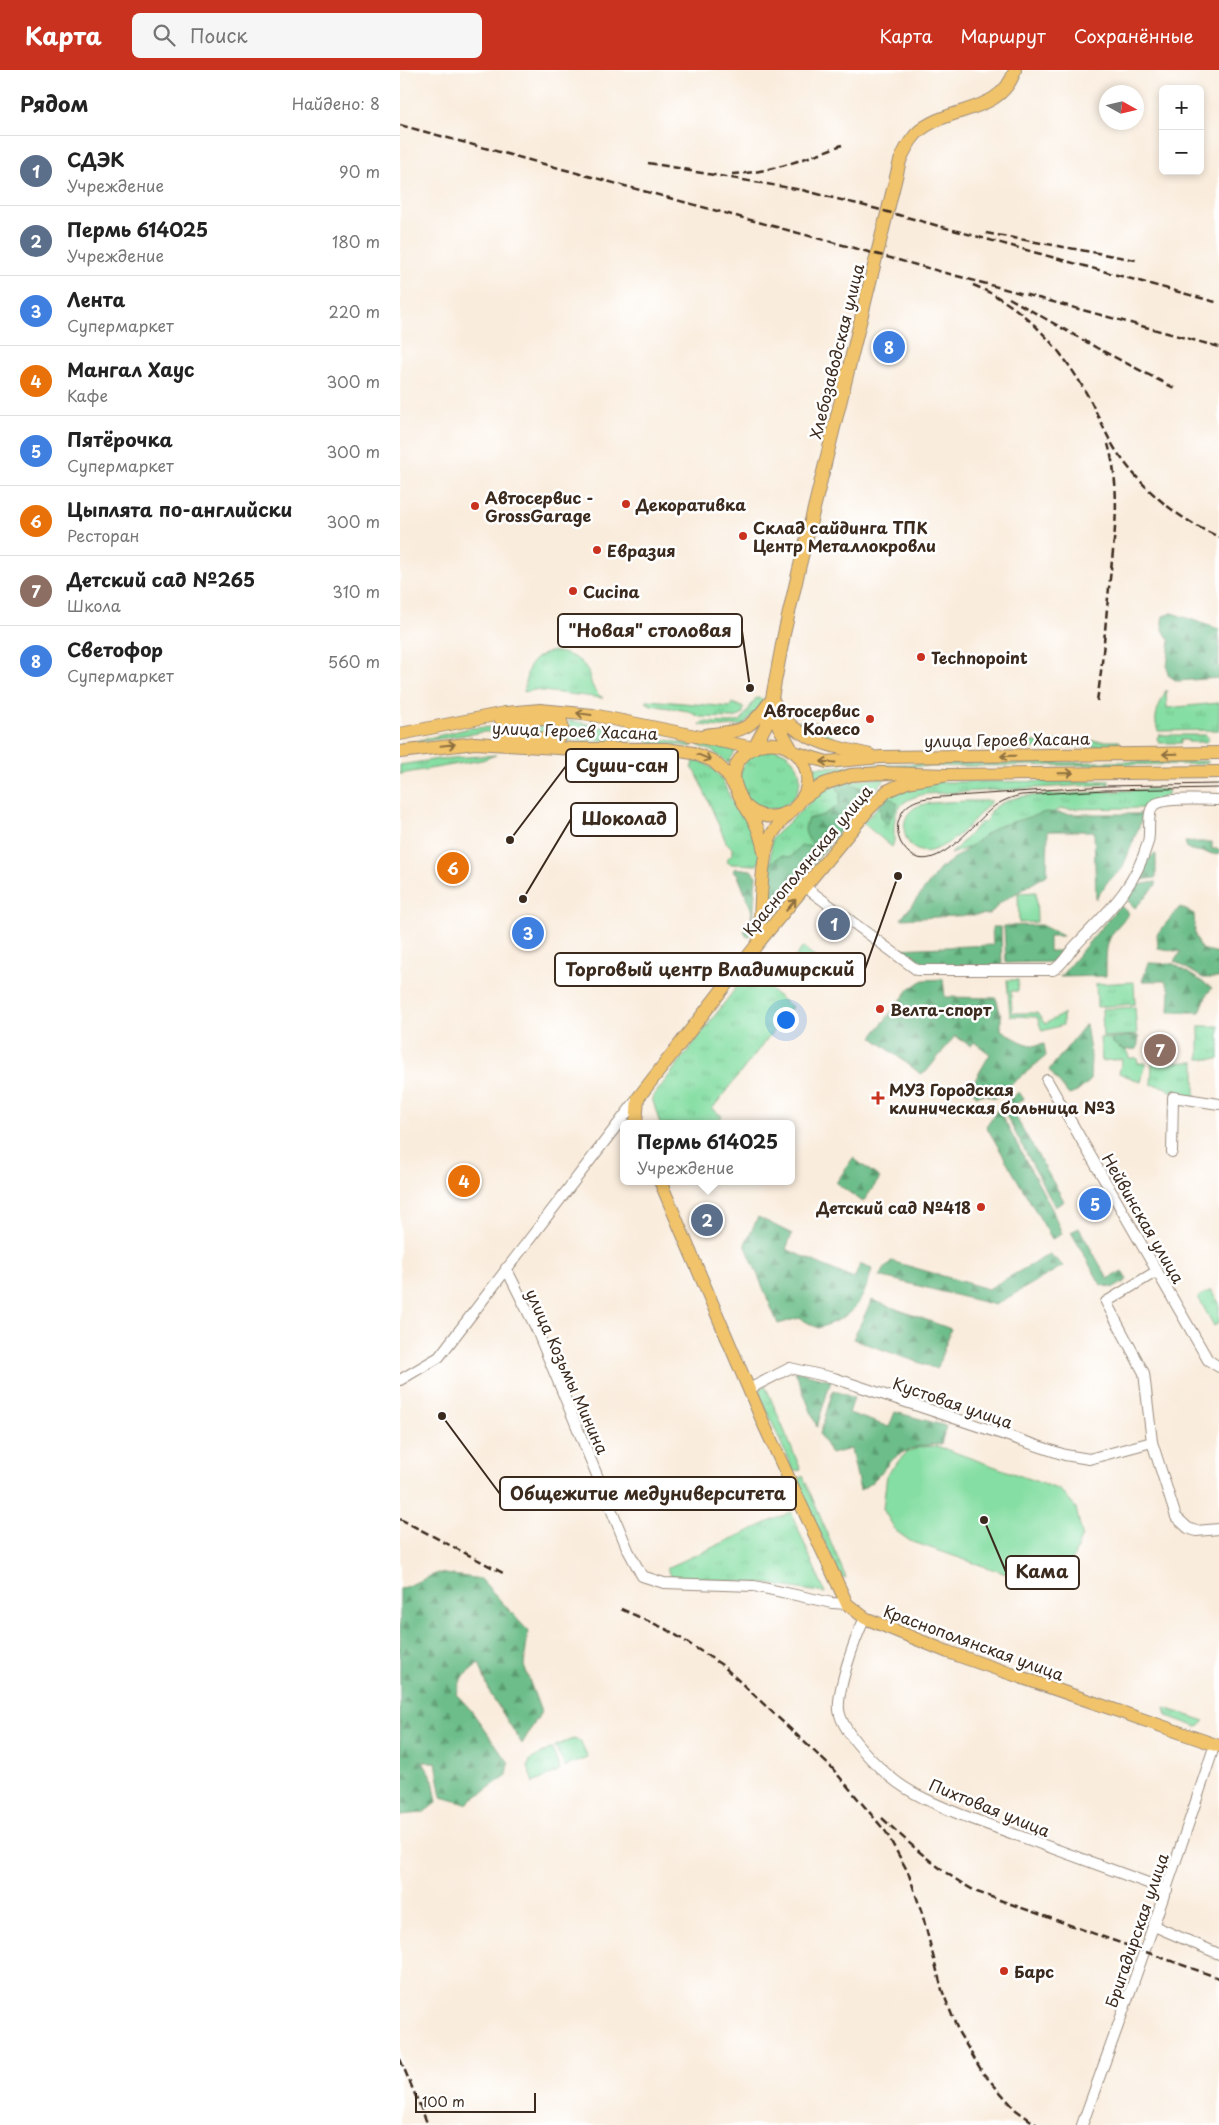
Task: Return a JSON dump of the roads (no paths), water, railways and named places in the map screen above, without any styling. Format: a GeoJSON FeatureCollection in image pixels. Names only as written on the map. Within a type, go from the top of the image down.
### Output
{"type":"FeatureCollection","features":[{"type":"Feature","properties":{"kind":"main road","name":"Хлебозаводская улица"},"geometry":{"type":"LineString","coordinates":[[754,748],[766,725],[800,565],[900,161],[908,146],[921,130],[943,118],[993,100],[1004,91],[1015,70]]}},
{"type":"Feature","properties":{"kind":"main road"},"geometry":{"type":"LineString","coordinates":[[696,736],[741,730],[756,721],[772,699]]}},
{"type":"Feature","properties":{"kind":"main road"},"geometry":{"type":"LineString","coordinates":[[759,942],[765,856],[770,837],[781,820],[803,798],[807,786],[807,772],[778,725],[772,699]]}},
{"type":"Feature","properties":{"kind":"main road"},"geometry":{"type":"LineString","coordinates":[[772,699],[784,717],[801,733],[848,750],[881,757]]}},
{"type":"Feature","properties":{"kind":"main road","name":"улица Героев Хасана"},"geometry":{"type":"LineString","coordinates":[[400,734],[519,711],[566,712],[593,715],[754,748]]}},
{"type":"Feature","properties":{"kind":"main road"},"geometry":{"type":"LineString","coordinates":[[475,743],[499,737],[552,739],[559,737],[563,731],[561,721],[555,719],[498,720],[476,718]]}},
{"type":"Feature","properties":{"kind":"main road","name":"улица Героев Хасана"},"geometry":{"type":"LineString","coordinates":[[400,752],[475,743],[574,749],[648,748],[693,753],[713,761],[726,773],[735,788]]}},
{"type":"Feature","properties":{"kind":"main road"},"geometry":{"type":"LineString","coordinates":[[765,856],[757,828],[735,788],[735,774],[739,762],[754,748],[773,744],[795,752]]}},
{"type":"Feature","properties":{"kind":"main road","name":"улица Героев Хасана"},"geometry":{"type":"LineString","coordinates":[[795,752],[827,762],[881,757],[1219,753]]}},
{"type":"Feature","properties":{"kind":"main road","name":"улица Героев Хасана"},"geometry":{"type":"LineString","coordinates":[[803,798],[824,784],[851,775],[881,773],[1219,772]]}},
{"type":"Feature","properties":{"kind":"main road","name":"Краснополянская улица"},"geometry":{"type":"LineString","coordinates":[[638,1098],[759,942],[869,809],[887,791],[907,782],[948,774]]}},
{"type":"Feature","properties":{"kind":"main road"},"geometry":{"type":"LineString","coordinates":[[745,806],[756,814],[769,817],[788,812]]}},
{"type":"Feature","properties":{"kind":"main road"},"geometry":{"type":"LineString","coordinates":[[636,1120],[638,1098]]}},
{"type":"Feature","properties":{"kind":"main road","name":"Краснополянская улица"},"geometry":{"type":"LineString","coordinates":[[662,1185],[749,1389],[847,1604],[865,1618],[948,1652],[1217,1745]]}},
{"type":"Feature","properties":{"kind":"street"},"geometry":{"type":"LineString","coordinates":[[805,888],[916,970],[1053,970],[1058,968],[1076,945],[1091,932],[1126,891],[1136,872],[1148,841],[1150,812],[1154,806],[1161,802],[1170,801],[1219,800]]}},
{"type":"Feature","properties":{"kind":"street","name":"Нейвинская улица"},"geometry":{"type":"LineString","coordinates":[[1047,1080],[1208,1360],[1219,1366]]}},
{"type":"Feature","properties":{"kind":"street"},"geometry":{"type":"LineString","coordinates":[[1172,1152],[1173,1097],[1219,1104]]}},
{"type":"Feature","properties":{"kind":"street"},"geometry":{"type":"LineString","coordinates":[[629,1120],[622,1118],[638,1098]]}},
{"type":"Feature","properties":{"kind":"street"},"geometry":{"type":"LineString","coordinates":[[400,1380],[439,1357],[620,1121]]}},
{"type":"Feature","properties":{"kind":"street","name":"улица Козьмы Минина"},"geometry":{"type":"LineString","coordinates":[[506,1268],[536,1328],[628,1550],[642,1576],[664,1583],[754,1586],[832,1603],[847,1604]]}},
{"type":"Feature","properties":{"kind":"street"},"geometry":{"type":"LineString","coordinates":[[1157,1271],[1106,1302],[1144,1372],[1152,1442],[1176,1517],[1188,1528],[1196,1530],[1219,1529]]}},
{"type":"Feature","properties":{"kind":"street","name":"Кустовая улица"},"geometry":{"type":"LineString","coordinates":[[749,1389],[790,1368],[834,1378],[1065,1455],[1089,1459],[1152,1442]]}},
{"type":"Feature","properties":{"kind":"street","name":"Пихтовая улица"},"geometry":{"type":"LineString","coordinates":[[865,1618],[859,1630],[841,1692],[839,1710],[846,1729],[874,1761],[898,1783],[932,1802],[959,1814],[1167,1890]]}},
{"type":"Feature","properties":{"kind":"street","name":"Бригадирская улица"},"geometry":{"type":"LineString","coordinates":[[1082,2125],[1217,1745]]}},
{"type":"Feature","properties":{"kind":"street"},"geometry":{"type":"LineString","coordinates":[[1154,1926],[1219,1954]]}},
{"type":"Feature","properties":{"kind":"tram line"},"geometry":{"type":"LineString","coordinates":[[1219,784],[1105,786],[927,798],[918,800],[904,809],[899,820],[898,833],[901,843],[912,855],[924,859],[937,855],[950,847],[996,805],[1021,795],[1105,790],[1219,788]]}},
{"type":"Feature","properties":{"kind":"railway"},"geometry":{"type":"LineString","coordinates":[[400,125],[1219,347]]}},
{"type":"Feature","properties":{"kind":"railway"},"geometry":{"type":"LineString","coordinates":[[732,174],[774,168],[842,145]]}},
{"type":"Feature","properties":{"kind":"railway"},"geometry":{"type":"LineString","coordinates":[[648,163],[690,170]]}},
{"type":"Feature","properties":{"kind":"railway"},"geometry":{"type":"LineString","coordinates":[[684,170],[802,190],[1219,303]]}},
{"type":"Feature","properties":{"kind":"railway"},"geometry":{"type":"LineString","coordinates":[[986,233],[1136,260]]}},
{"type":"Feature","properties":{"kind":"railway"},"geometry":{"type":"LineString","coordinates":[[973,285],[992,294],[1026,317],[1055,347],[1079,380],[1115,449],[1148,489],[1174,511],[1203,530],[1219,537]]}},
{"type":"Feature","properties":{"kind":"railway"},"geometry":{"type":"LineString","coordinates":[[1009,298],[1097,348],[1174,388]]}},
{"type":"Feature","properties":{"kind":"railway"},"geometry":{"type":"LineString","coordinates":[[1097,701],[1116,516],[1115,480],[1108,444]]}},
{"type":"Feature","properties":{"kind":"railway"},"geometry":{"type":"LineString","coordinates":[[400,1519],[503,1573]]}},
{"type":"Feature","properties":{"kind":"railway"},"geometry":{"type":"LineString","coordinates":[[621,1609],[668,1630],[722,1665],[832,1768],[886,1832],[908,1872],[922,1913],[942,1990],[959,2033],[983,2073],[1016,2110],[1037,2125]]}},
{"type":"Feature","properties":{"kind":"railway"},"geometry":{"type":"LineString","coordinates":[[882,1818],[939,1867],[977,1892],[1219,1978]]}},
{"type":"Feature","properties":{"kind":"railway"},"geometry":{"type":"LineString","coordinates":[[400,2059],[428,2125]]}},
{"type":"Feature","properties":{"kind":"place","name":"Светофор"},"geometry":{"type":"Point","coordinates":[889,347]}},
{"type":"Feature","properties":{"kind":"place","name":"Декоративка"},"geometry":{"type":"Point","coordinates":[626,504]}},
{"type":"Feature","properties":{"kind":"place","name":"Автосервис - GrossGarage"},"geometry":{"type":"Point","coordinates":[475,506]}},
{"type":"Feature","properties":{"kind":"place","name":"Склад сайдинга ТПК Центр Металлокровли"},"geometry":{"type":"Point","coordinates":[743,536]}},
{"type":"Feature","properties":{"kind":"place","name":"Евразия"},"geometry":{"type":"Point","coordinates":[597,550]}},
{"type":"Feature","properties":{"kind":"place","name":"Cucina"},"geometry":{"type":"Point","coordinates":[573,591]}},
{"type":"Feature","properties":{"kind":"place","name":"Technopoint"},"geometry":{"type":"Point","coordinates":[921,657]}},
{"type":"Feature","properties":{"kind":"place","name":"\"Новая\" столовая"},"geometry":{"type":"Point","coordinates":[750,688]}},
{"type":"Feature","properties":{"kind":"place","name":"Автосервис Колесо"},"geometry":{"type":"Point","coordinates":[870,719]}},
{"type":"Feature","properties":{"kind":"place","name":"Суши-сан"},"geometry":{"type":"Point","coordinates":[510,840]}},
{"type":"Feature","properties":{"kind":"place","name":"Цыплята по-английски"},"geometry":{"type":"Point","coordinates":[453,868]}},
{"type":"Feature","properties":{"kind":"place","name":"Торговый центр Владимирский"},"geometry":{"type":"Point","coordinates":[898,876]}},
{"type":"Feature","properties":{"kind":"place","name":"Шоколад"},"geometry":{"type":"Point","coordinates":[523,899]}},
{"type":"Feature","properties":{"kind":"place","name":"СДЭК"},"geometry":{"type":"Point","coordinates":[834,924]}},
{"type":"Feature","properties":{"kind":"place","name":"Лента"},"geometry":{"type":"Point","coordinates":[528,933]}},
{"type":"Feature","properties":{"kind":"place","name":"Велта-спорт"},"geometry":{"type":"Point","coordinates":[880,1009]}},
{"type":"Feature","properties":{"kind":"place","name":"Детский сад №265"},"geometry":{"type":"Point","coordinates":[1160,1050]}},
{"type":"Feature","properties":{"kind":"place","name":"МУЗ Городская клиническая больница №3"},"geometry":{"type":"Point","coordinates":[878,1098]}},
{"type":"Feature","properties":{"kind":"place","name":"Мангал Хаус"},"geometry":{"type":"Point","coordinates":[464,1181]}},
{"type":"Feature","properties":{"kind":"place","name":"Пятёрочка"},"geometry":{"type":"Point","coordinates":[1095,1204]}},
{"type":"Feature","properties":{"kind":"place","name":"Детский сад №418"},"geometry":{"type":"Point","coordinates":[981,1207]}},
{"type":"Feature","properties":{"kind":"place","name":"Пермь 614025"},"geometry":{"type":"Point","coordinates":[707,1220]}},
{"type":"Feature","properties":{"kind":"place","name":"Общежитие медуниверситета"},"geometry":{"type":"Point","coordinates":[442,1416]}},
{"type":"Feature","properties":{"kind":"place","name":"Кама"},"geometry":{"type":"Point","coordinates":[984,1520]}},
{"type":"Feature","properties":{"kind":"place","name":"Барс"},"geometry":{"type":"Point","coordinates":[1004,1971]}}]}
